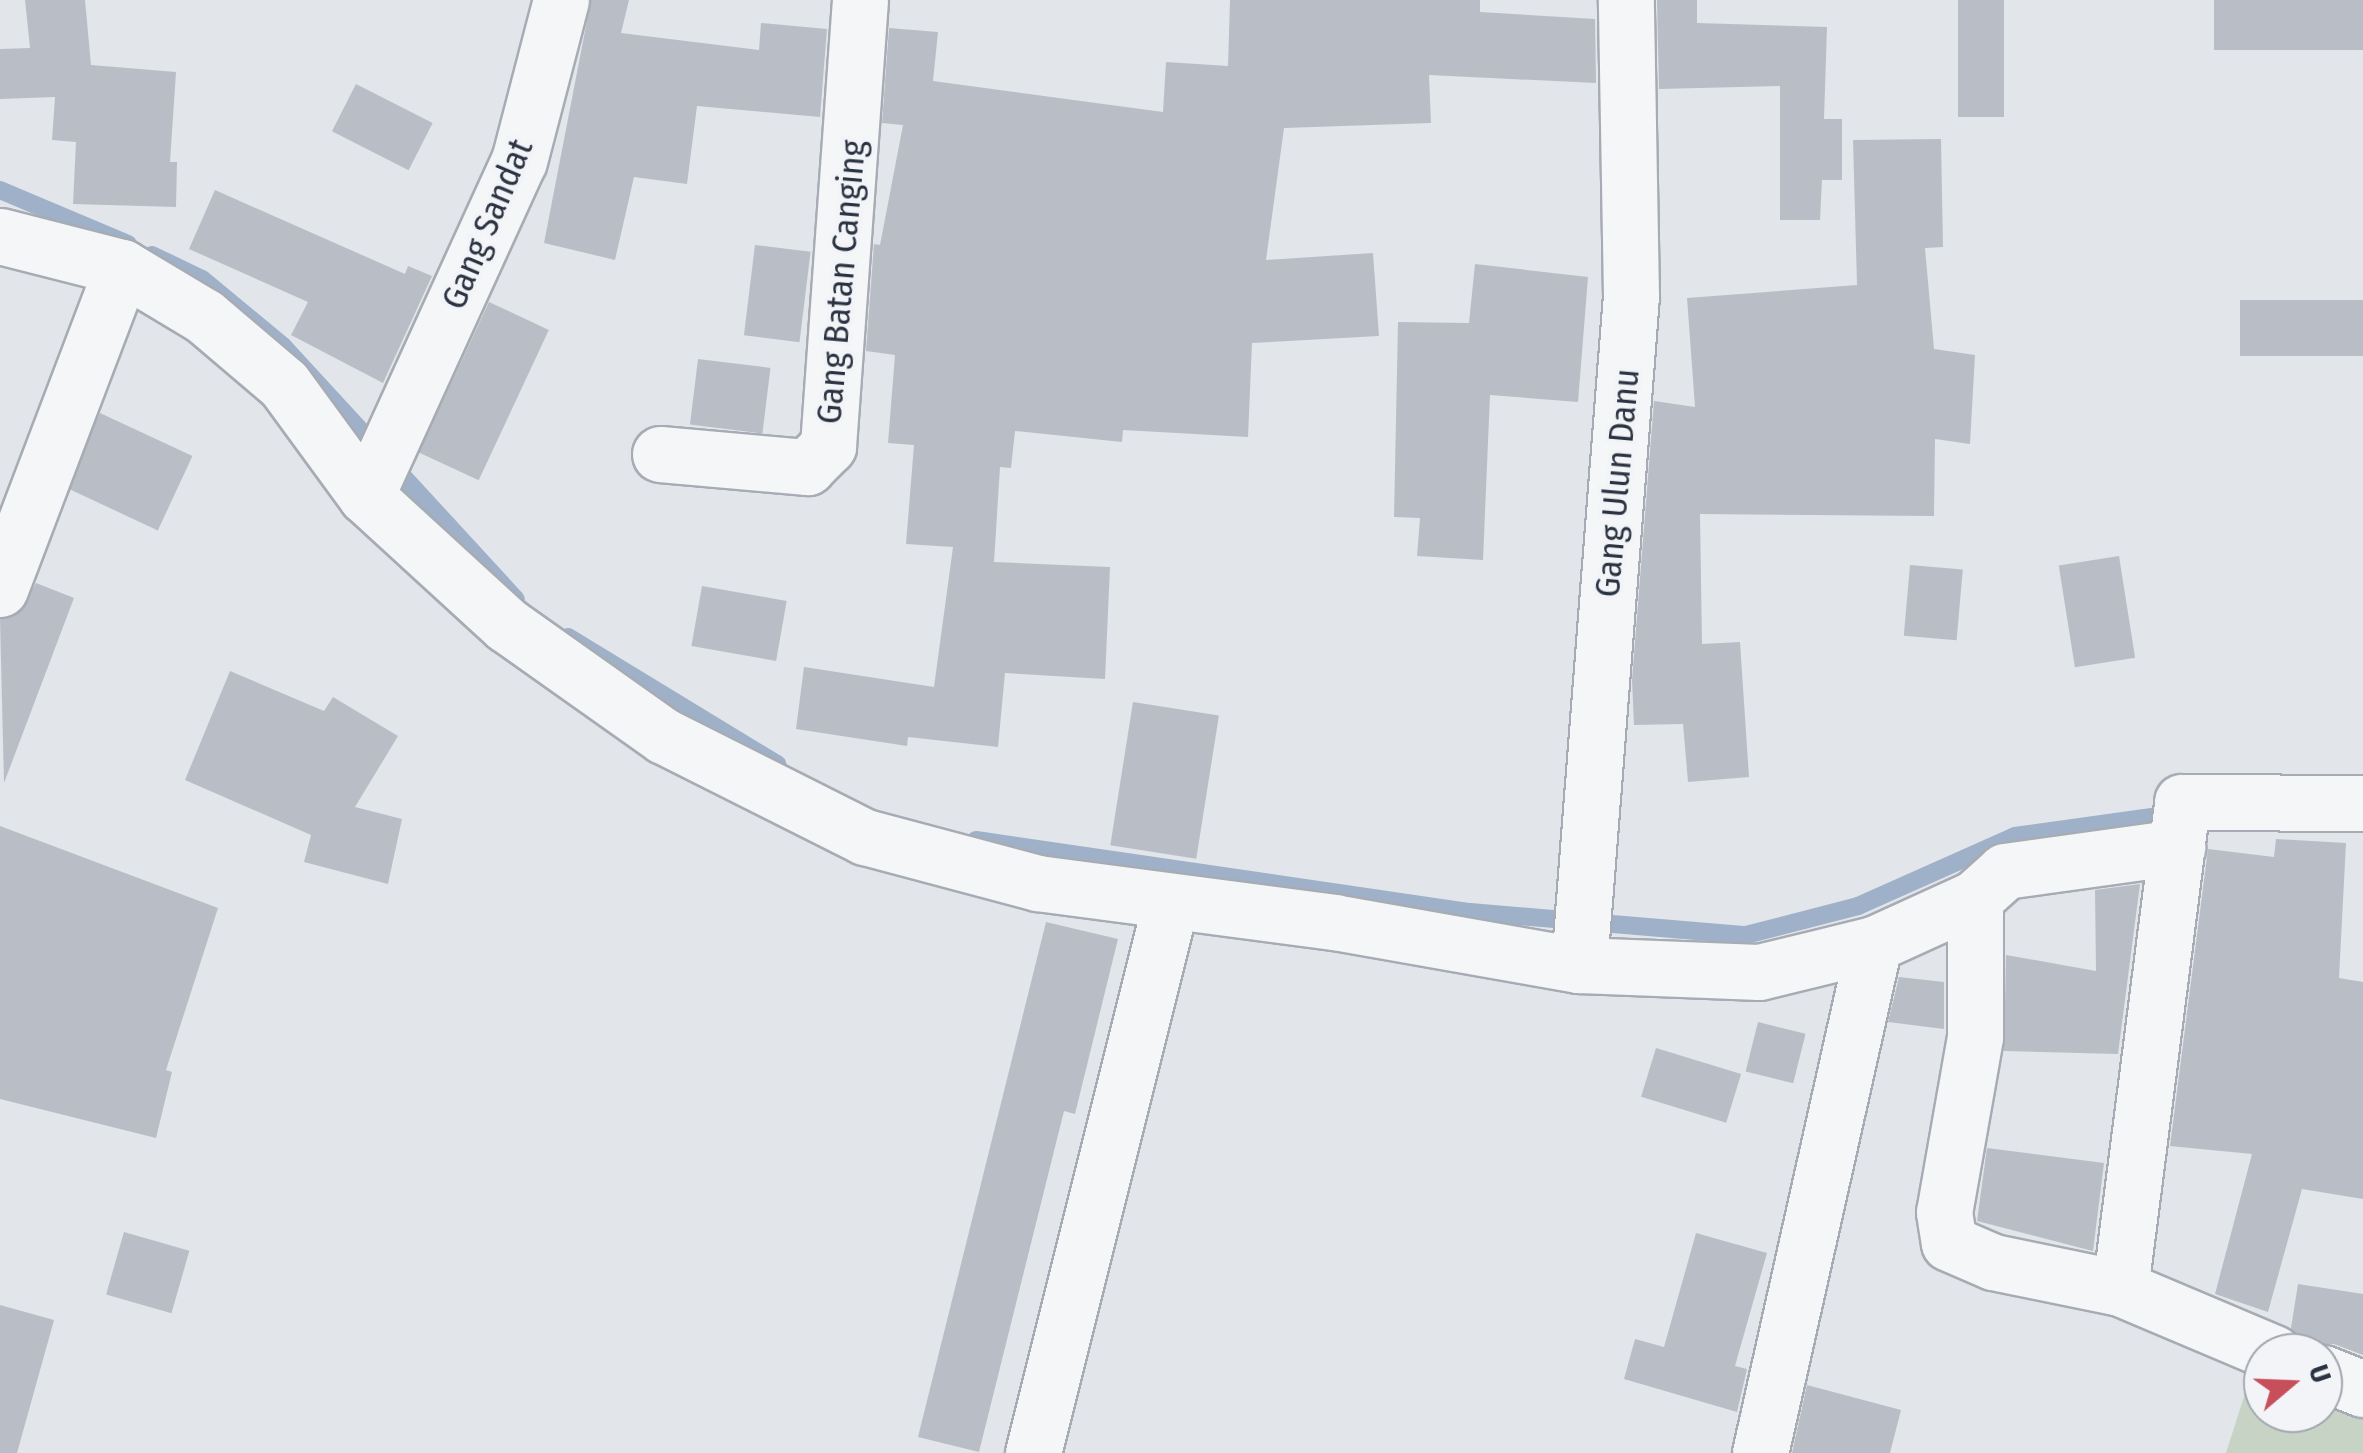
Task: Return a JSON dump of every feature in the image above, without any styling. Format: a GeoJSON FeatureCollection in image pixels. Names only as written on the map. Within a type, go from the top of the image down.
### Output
{"type":"FeatureCollection","features":[{"type":"Feature","properties":{"kind":"street","name":"Gang Sandat"},"geometry":{"type":"LineString","coordinates":[[379,468],[519,161],[560,0]]}},
{"type":"Feature","properties":{"kind":"street","name":"Gang Batan Canging"},"geometry":{"type":"LineString","coordinates":[[660,454],[807,468],[828,446],[860,0]]}},
{"type":"Feature","properties":{"kind":"street","name":"Gang Ulun Danu"},"geometry":{"type":"LineString","coordinates":[[1583,928],[1632,296],[1626,0]]}},
{"type":"Feature","properties":{"kind":"street"},"geometry":{"type":"LineString","coordinates":[[0,236],[122,267],[204,316],[379,468],[575,676],[664,736],[807,814],[1038,883],[1171,901],[1583,928],[1758,972],[1874,944],[1974,898],[2005,871],[2178,827]]}},
{"type":"Feature","properties":{"kind":"street"},"geometry":{"type":"LineString","coordinates":[[0,589],[122,267]]}},
{"type":"Feature","properties":{"kind":"street"},"geometry":{"type":"LineString","coordinates":[[2120,1288],[2178,827],[2189,798],[2363,803]]}},
{"type":"Feature","properties":{"kind":"street"},"geometry":{"type":"LineString","coordinates":[[1974,898],[1975,1037],[1944,1212],[1949,1243],[1979,1258],[2120,1288],[2243,1340]]}},
{"type":"Feature","properties":{"kind":"street"},"geometry":{"type":"LineString","coordinates":[[1033,1453],[1171,901]]}},
{"type":"Feature","properties":{"kind":"street"},"geometry":{"type":"LineString","coordinates":[[1760,1453],[1874,944]]}},
{"type":"Feature","properties":{"kind":"green space"},"geometry":{"type":"Polygon","coordinates":[[[2343,1394],[2363,1400],[2363,1453],[2226,1453],[2243,1400],[2243,1433],[2343,1433],[2343,1394]]]}},
{"type":"Feature","properties":{"kind":"building"},"geometry":{"type":"Polygon","coordinates":[[[25,0],[85,0],[91,65],[176,72],[170,162],[177,162],[176,207],[73,204],[76,142],[52,140],[55,97],[0,99],[0,49],[30,48],[25,0]]]}},
{"type":"Feature","properties":{"kind":"building"},"geometry":{"type":"Polygon","coordinates":[[[591,0],[629,0],[621,33],[759,50],[761,23],[827,29],[820,117],[697,106],[687,184],[634,177],[615,260],[544,243],[591,0]]]}},
{"type":"Feature","properties":{"kind":"building"},"geometry":{"type":"Polygon","coordinates":[[[1230,0],[1480,0],[1480,12],[1595,19],[1596,83],[1429,75],[1431,123],[1284,128],[1266,260],[1373,253],[1379,336],[1252,343],[1248,437],[1123,430],[1122,442],[1015,431],[1011,468],[1000,467],[994,562],[1110,567],[1105,679],[1005,673],[998,747],[908,737],[907,746],[796,729],[804,667],[934,687],[953,547],[906,544],[914,445],[888,443],[895,355],[866,351],[874,244],[880,245],[903,125],[882,123],[889,28],[938,32],[933,81],[1163,112],[1166,62],[1228,66],[1230,0]]]}},
{"type":"Feature","properties":{"kind":"building"},"geometry":{"type":"Polygon","coordinates":[[[1657,0],[1697,0],[1697,23],[1827,27],[1824,119],[1842,119],[1842,180],[1822,180],[1820,220],[1780,220],[1780,86],[1659,89],[1657,0]]]}},
{"type":"Feature","properties":{"kind":"building"},"geometry":{"type":"Polygon","coordinates":[[[1958,0],[2004,0],[2004,117],[1958,117],[1958,0]]]}},
{"type":"Feature","properties":{"kind":"building"},"geometry":{"type":"Polygon","coordinates":[[[2214,0],[2363,0],[2363,50],[2214,50],[2214,0]]]}},
{"type":"Feature","properties":{"kind":"building"},"geometry":{"type":"Polygon","coordinates":[[[356,84],[433,123],[409,170],[332,131],[356,84]]]}},
{"type":"Feature","properties":{"kind":"building"},"geometry":{"type":"Polygon","coordinates":[[[1941,139],[1943,247],[1925,248],[1934,349],[1975,355],[1970,444],[1935,439],[1934,516],[1700,514],[1702,644],[1740,642],[1749,777],[1688,782],[1683,724],[1634,725],[1632,680],[1654,401],[1695,407],[1687,298],[1857,285],[1853,140],[1941,139]]]}},
{"type":"Feature","properties":{"kind":"building"},"geometry":{"type":"Polygon","coordinates":[[[215,190],[405,274],[408,266],[432,276],[383,383],[291,335],[308,302],[189,249],[215,190]]]}},
{"type":"Feature","properties":{"kind":"building"},"geometry":{"type":"Polygon","coordinates":[[[755,245],[811,252],[799,342],[744,335],[755,245]]]}},
{"type":"Feature","properties":{"kind":"building"},"geometry":{"type":"Polygon","coordinates":[[[1475,264],[1588,277],[1578,402],[1490,395],[1483,560],[1417,556],[1420,518],[1394,517],[1398,322],[1469,323],[1475,264]]]}},
{"type":"Feature","properties":{"kind":"building"},"geometry":{"type":"Polygon","coordinates":[[[2240,300],[2363,300],[2363,356],[2240,356],[2240,300]]]}},
{"type":"Feature","properties":{"kind":"building"},"geometry":{"type":"Polygon","coordinates":[[[489,302],[549,330],[479,480],[419,452],[489,302]]]}},
{"type":"Feature","properties":{"kind":"building"},"geometry":{"type":"Polygon","coordinates":[[[698,359],[770,368],[762,433],[690,425],[698,359]]]}},
{"type":"Feature","properties":{"kind":"building"},"geometry":{"type":"Polygon","coordinates":[[[100,413],[192,456],[158,530],[65,487],[100,413]]]}},
{"type":"Feature","properties":{"kind":"building"},"geometry":{"type":"Polygon","coordinates":[[[2119,556],[2135,658],[2075,667],[2059,566],[2119,556]]]}},
{"type":"Feature","properties":{"kind":"building"},"geometry":{"type":"Polygon","coordinates":[[[1910,565],[1963,570],[1957,640],[1904,636],[1910,565]]]}},
{"type":"Feature","properties":{"kind":"building"},"geometry":{"type":"Polygon","coordinates":[[[36,583],[74,598],[4,783],[0,619],[20,612],[36,583]]]}},
{"type":"Feature","properties":{"kind":"building"},"geometry":{"type":"Polygon","coordinates":[[[702,586],[787,601],[776,661],[691,646],[702,586]]]}},
{"type":"Feature","properties":{"kind":"building"},"geometry":{"type":"Polygon","coordinates":[[[230,671],[324,711],[333,697],[398,736],[355,807],[402,819],[388,884],[304,862],[311,835],[185,780],[230,671]]]}},
{"type":"Feature","properties":{"kind":"building"},"geometry":{"type":"Polygon","coordinates":[[[1133,702],[1219,716],[1196,859],[1110,845],[1133,702]]]}},
{"type":"Feature","properties":{"kind":"building"},"geometry":{"type":"Polygon","coordinates":[[[0,826],[218,908],[166,1070],[172,1072],[156,1138],[0,1099],[0,826]]]}},
{"type":"Feature","properties":{"kind":"building"},"geometry":{"type":"Polygon","coordinates":[[[2276,839],[2346,843],[2339,978],[2363,982],[2363,1199],[2302,1189],[2268,1312],[2215,1294],[2252,1154],[2170,1146],[2208,849],[2274,857],[2276,839]]]}},
{"type":"Feature","properties":{"kind":"building"},"geometry":{"type":"Polygon","coordinates":[[[2140,884],[2118,1054],[2004,1051],[2006,955],[2096,971],[2095,890],[2140,884]]]}},
{"type":"Feature","properties":{"kind":"building"},"geometry":{"type":"Polygon","coordinates":[[[1046,922],[1118,939],[1075,1114],[1064,1111],[979,1452],[918,1437],[1046,922]]]}},
{"type":"Feature","properties":{"kind":"building"},"geometry":{"type":"Polygon","coordinates":[[[1899,977],[1944,982],[1944,1029],[1888,1022],[1899,977]]]}},
{"type":"Feature","properties":{"kind":"building"},"geometry":{"type":"Polygon","coordinates":[[[1758,1022],[1806,1034],[1793,1083],[1746,1071],[1758,1022]]]}},
{"type":"Feature","properties":{"kind":"building"},"geometry":{"type":"Polygon","coordinates":[[[1656,1048],[1741,1074],[1726,1123],[1641,1097],[1656,1048]]]}},
{"type":"Feature","properties":{"kind":"building"},"geometry":{"type":"Polygon","coordinates":[[[1987,1148],[2104,1163],[2093,1251],[1977,1221],[1987,1148]]]}},
{"type":"Feature","properties":{"kind":"building"},"geometry":{"type":"Polygon","coordinates":[[[124,1232],[189,1251],[171,1313],[106,1294],[124,1232]]]}},
{"type":"Feature","properties":{"kind":"building"},"geometry":{"type":"Polygon","coordinates":[[[1696,1233],[1767,1253],[1735,1366],[1747,1369],[1737,1412],[1624,1379],[1635,1339],[1664,1347],[1696,1233]]]}},
{"type":"Feature","properties":{"kind":"building"},"geometry":{"type":"Polygon","coordinates":[[[2298,1284],[2363,1294],[2363,1355],[2343,1347],[2343,1333],[2295,1333],[2291,1328],[2298,1284]]]}},
{"type":"Feature","properties":{"kind":"building"},"geometry":{"type":"Polygon","coordinates":[[[0,1305],[54,1320],[17,1453],[0,1453],[0,1305]]]}},
{"type":"Feature","properties":{"kind":"building"},"geometry":{"type":"Polygon","coordinates":[[[1807,1385],[1901,1410],[1890,1453],[1792,1453],[1807,1385]]]}},
{"type":"Feature","properties":{"kind":"waterway"},"geometry":{"type":"LineString","coordinates":[[0,190],[128,244]]}},
{"type":"Feature","properties":{"kind":"waterway"},"geometry":{"type":"LineString","coordinates":[[152,255],[202,279],[283,346],[516,599]]}},
{"type":"Feature","properties":{"kind":"waterway"},"geometry":{"type":"LineString","coordinates":[[568,637],[777,764]]}},
{"type":"Feature","properties":{"kind":"waterway"},"geometry":{"type":"LineString","coordinates":[[976,840],[1470,912],[1746,935],[1858,906],[2015,836],[2173,814]]}}]}
